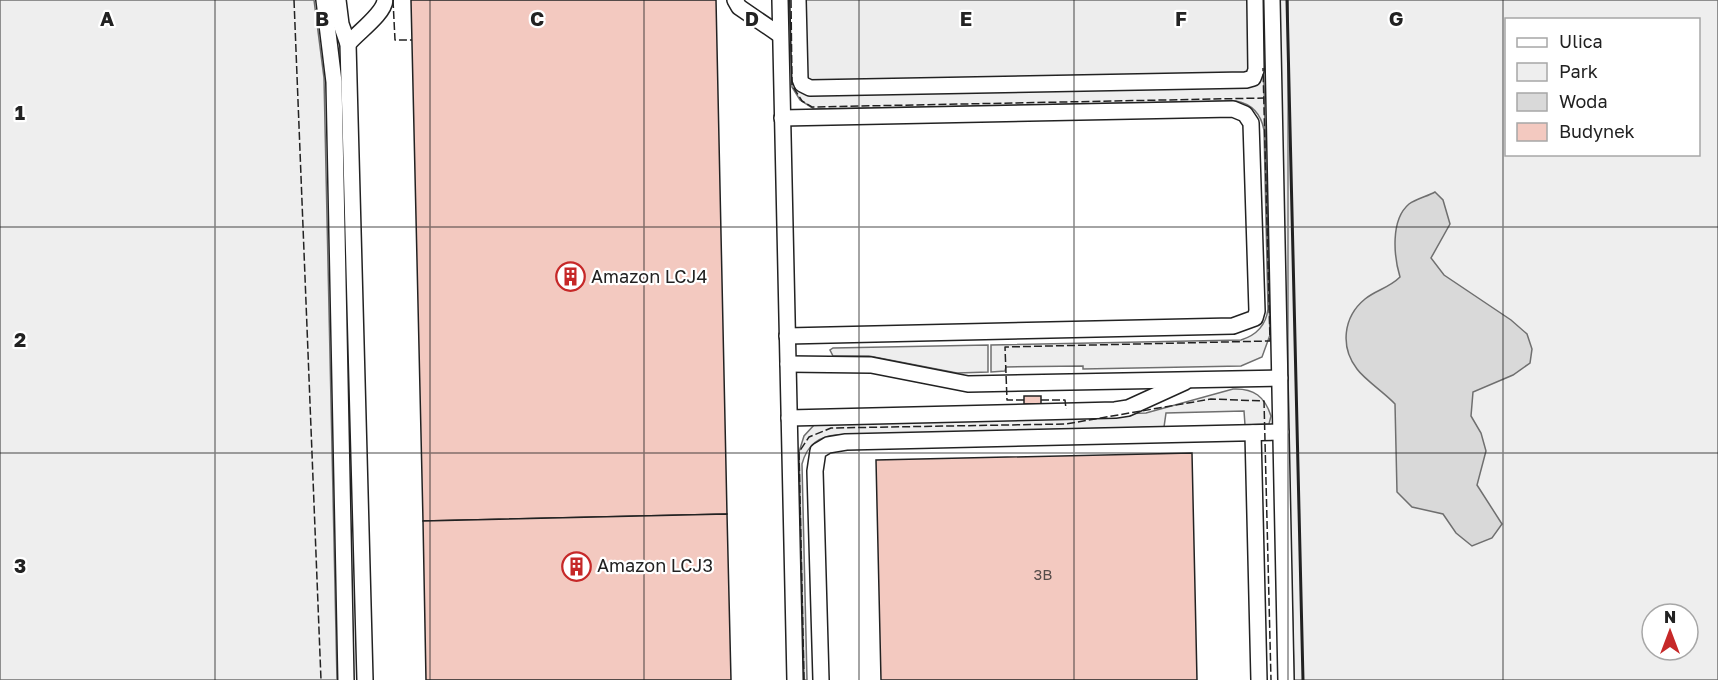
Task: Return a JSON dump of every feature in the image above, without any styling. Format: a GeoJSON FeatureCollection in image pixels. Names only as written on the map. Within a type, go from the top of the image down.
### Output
{"type":"FeatureCollection","features":[{"type":"Feature","properties":{"kind":"lane"},"geometry":{"type":"LineString","coordinates":[[324,0],[334,82],[346,680]]}},
{"type":"Feature","properties":{"kind":"lane"},"geometry":{"type":"LineString","coordinates":[[338,0],[341,24],[348,44],[366,680]]}},
{"type":"Feature","properties":{"kind":"lane"},"geometry":{"type":"LineString","coordinates":[[348,44],[366,23],[380,13],[385,0]]}},
{"type":"Feature","properties":{"kind":"lane"},"geometry":{"type":"LineString","coordinates":[[735,0],[739,7],[780,35]]}},
{"type":"Feature","properties":{"kind":"lane"},"geometry":{"type":"LineString","coordinates":[[780,0],[795,680]]}},
{"type":"Feature","properties":{"kind":"lane"},"geometry":{"type":"LineString","coordinates":[[798,0],[800,79],[802,84],[810,87],[1246,80],[1253,78],[1256,70],[1255,0]]}},
{"type":"Feature","properties":{"kind":"lane"},"geometry":{"type":"LineString","coordinates":[[1272,0],[1286,680]]}},
{"type":"Feature","properties":{"kind":"lane"},"geometry":{"type":"LineString","coordinates":[[782,118],[1233,109],[1245,114],[1251,123],[1257,311],[1255,318],[1233,326],[787,336]]}},
{"type":"Feature","properties":{"kind":"lane"},"geometry":{"type":"LineString","coordinates":[[788,364],[860,364],[968,384],[1280,378]]}},
{"type":"Feature","properties":{"kind":"lane"},"geometry":{"type":"LineString","coordinates":[[789,418],[1115,410],[1128,408],[1190,379]]}},
{"type":"Feature","properties":{"kind":"lane"},"geometry":{"type":"LineString","coordinates":[[821,680],[815,471],[818,451],[828,445],[846,442],[1281,432]]}},
{"type":"Feature","properties":{"kind":"lane"},"geometry":{"type":"LineString","coordinates":[[1253,433],[1259,680]]}},
{"type":"Feature","properties":{"kind":"green space"},"geometry":{"type":"Polygon","coordinates":[[[0,0],[314,0],[324,78],[337,680],[0,680],[0,0]]]}},
{"type":"Feature","properties":{"kind":"green space"},"geometry":{"type":"Polygon","coordinates":[[[789,0],[791,0],[794,84],[799,91],[806,94],[1262,0],[1270,335],[1262,357],[1241,366],[1083,369],[1083,366],[1006,367],[1005,371],[991,372],[991,345],[1241,340],[1260,329],[1268,309],[1264,130],[1261,119],[1251,107],[1236,101],[814,109],[800,100],[792,87],[789,0]]]}},
{"type":"Feature","properties":{"kind":"green space"},"geometry":{"type":"Polygon","coordinates":[[[1278,0],[1718,0],[1718,680],[1294,680],[1278,0]]]}},
{"type":"Feature","properties":{"kind":"green space"},"geometry":{"type":"Polygon","coordinates":[[[988,345],[988,372],[957,373],[869,356],[833,356],[830,350],[833,348],[988,345]]]}},
{"type":"Feature","properties":{"kind":"green space"},"geometry":{"type":"Polygon","coordinates":[[[1233,389],[1247,390],[1258,395],[1271,416],[1269,424],[1245,425],[1244,411],[1166,413],[1164,427],[837,435],[824,437],[814,443],[802,464],[807,680],[804,680],[799,452],[804,436],[815,424],[1146,413],[1233,389]]]}},
{"type":"Feature","properties":{"kind":"shaded area"},"geometry":{"type":"Polygon","coordinates":[[[793,0],[1261,0],[1263,74],[1259,81],[805,94],[799,91],[795,83],[793,0]]]}},
{"type":"Feature","properties":{"kind":"water"},"geometry":{"type":"Polygon","coordinates":[[[1435,192],[1443,200],[1450,224],[1431,258],[1444,275],[1511,320],[1527,334],[1532,349],[1530,363],[1513,375],[1473,392],[1471,416],[1481,433],[1486,451],[1477,485],[1502,524],[1492,538],[1472,546],[1456,533],[1443,514],[1412,507],[1397,492],[1395,404],[1357,369],[1346,342],[1348,323],[1358,306],[1369,296],[1400,277],[1395,239],[1403,211],[1412,202],[1435,192]]]}},
{"type":"Feature","properties":{"kind":"building","name":"Amazon LCJ4"},"geometry":{"type":"Polygon","coordinates":[[[411,0],[716,0],[727,514],[423,521],[411,0]]]}},
{"type":"Feature","properties":{"kind":"building"},"geometry":{"type":"Polygon","coordinates":[[[1024,396],[1041,396],[1041,404],[1024,404],[1024,396]]]}},
{"type":"Feature","properties":{"kind":"building"},"geometry":{"type":"Polygon","coordinates":[[[1192,453],[1197,680],[881,680],[876,460],[1192,453]]]}},
{"type":"Feature","properties":{"kind":"building","name":"Amazon LCJ3"},"geometry":{"type":"Polygon","coordinates":[[[727,514],[731,680],[426,680],[423,521],[727,514]]]}},
{"type":"Feature","properties":{"kind":"fence"},"geometry":{"type":"LineString","coordinates":[[294,0],[321,680]]}},
{"type":"Feature","properties":{"kind":"fence"},"geometry":{"type":"LineString","coordinates":[[393,0],[395,40],[412,40]]}},
{"type":"Feature","properties":{"kind":"fence"},"geometry":{"type":"LineString","coordinates":[[791,0],[792,85],[802,101],[812,107],[1264,98]]}},
{"type":"Feature","properties":{"kind":"fence"},"geometry":{"type":"LineString","coordinates":[[1024,400],[1007,400],[1005,347],[1270,341],[1263,68]]}},
{"type":"Feature","properties":{"kind":"fence"},"geometry":{"type":"LineString","coordinates":[[804,680],[799,452],[809,437],[831,428],[1066,424],[1211,399],[1264,401],[1271,680]]}},
{"type":"Feature","properties":{"kind":"fence"},"geometry":{"type":"LineString","coordinates":[[1041,400],[1065,400],[1066,409]]}},
{"type":"Feature","properties":{"kind":"wall"},"geometry":{"type":"LineString","coordinates":[[1287,0],[1303,680]]}},
{"type":"Feature","properties":{"kind":"place","name":"Amazon LCJ4"},"geometry":{"type":"Point","coordinates":[570,277]}},
{"type":"Feature","properties":{"kind":"place","name":"Amazon LCJ3"},"geometry":{"type":"Point","coordinates":[576,566]}}]}
